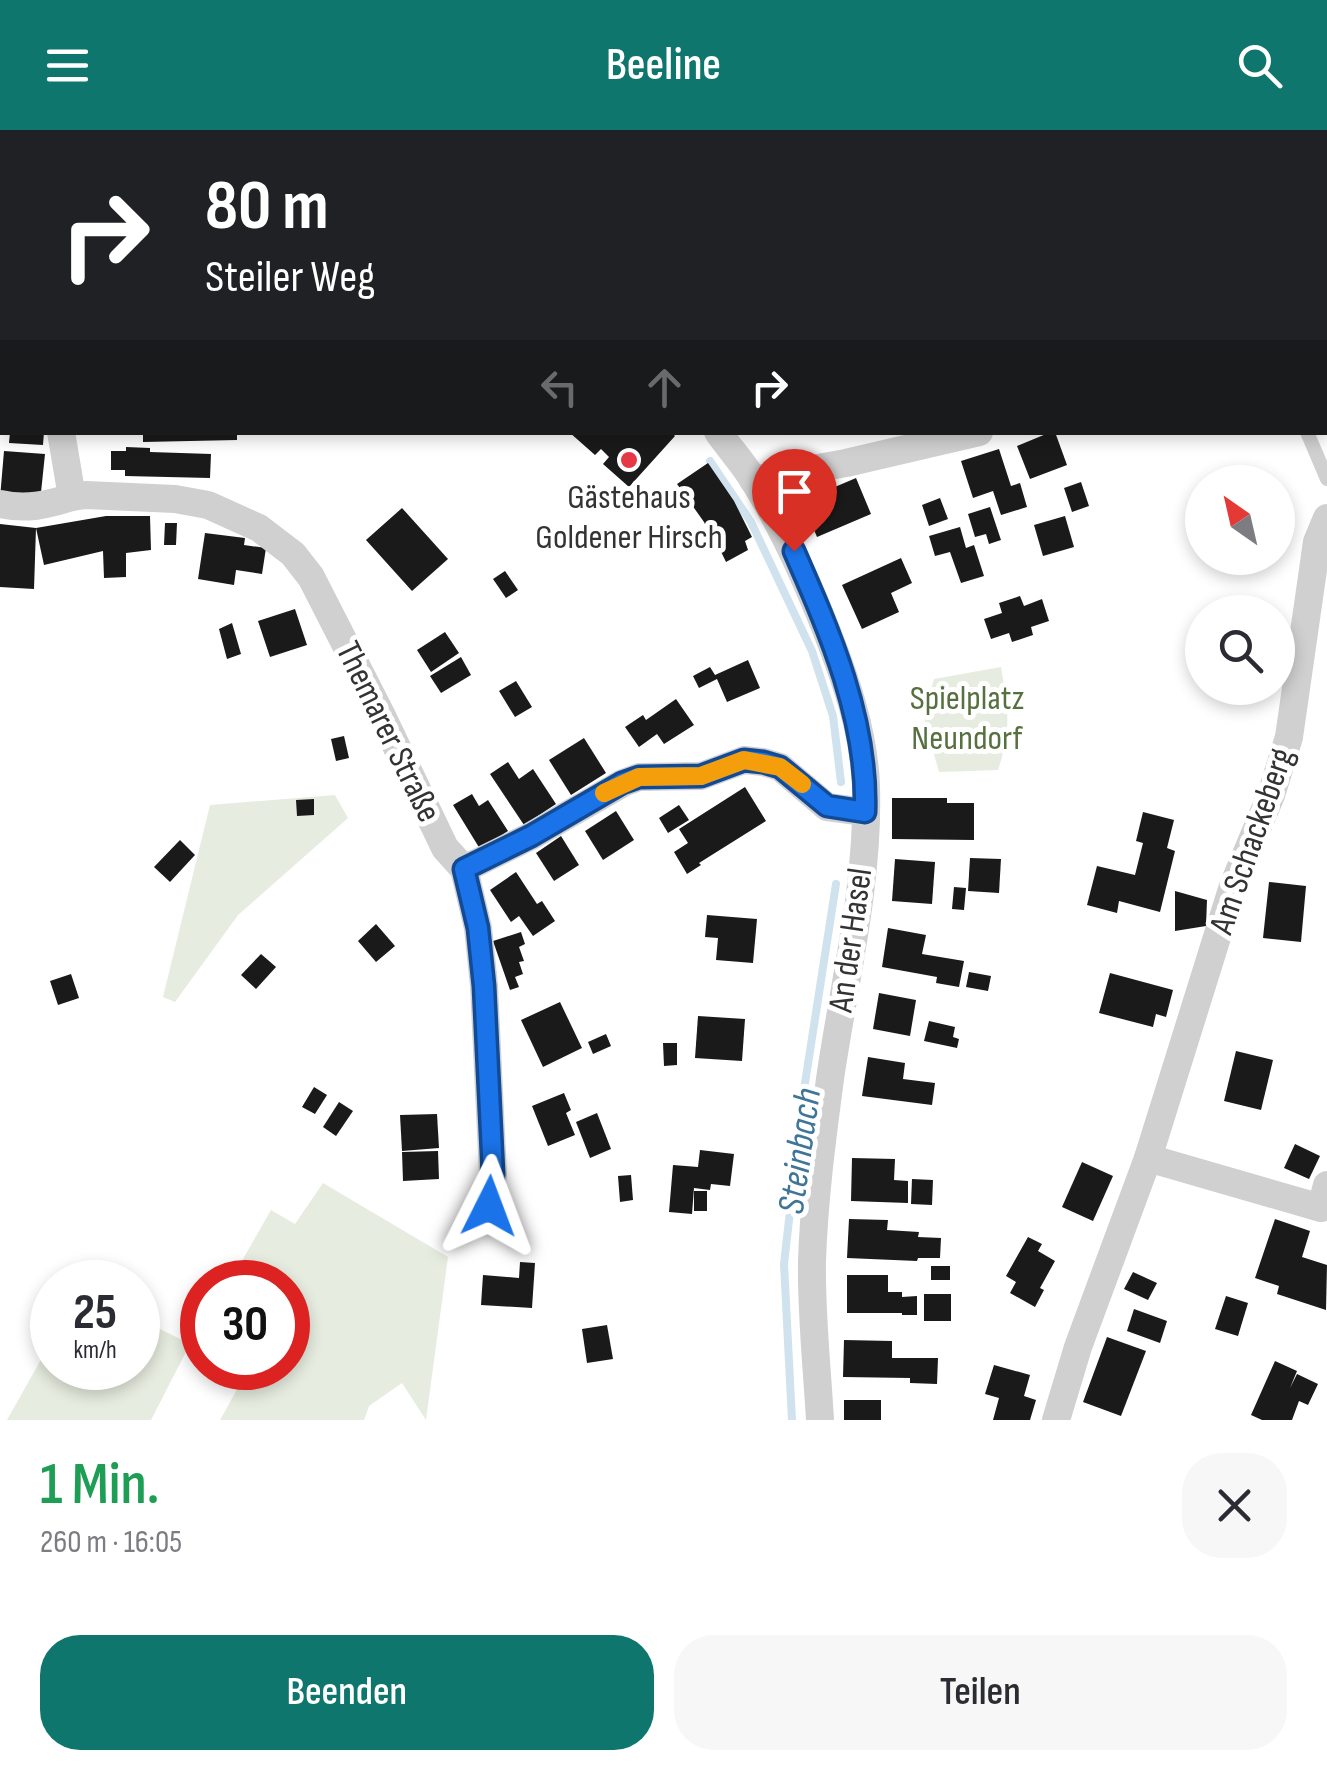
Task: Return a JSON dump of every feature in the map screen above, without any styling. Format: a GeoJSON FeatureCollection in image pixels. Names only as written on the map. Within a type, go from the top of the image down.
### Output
{"type":"FeatureCollection","features":[{"type":"Feature","properties":{"kind":"street"},"geometry":{"type":"LineString","coordinates":[[62,435],[72,497]]}},
{"type":"Feature","properties":{"kind":"street","name":"An der Hasel"},"geometry":{"type":"LineString","coordinates":[[720,435],[753,480],[794,551],[846,682],[866,784],[861,886],[830,1080],[812,1263],[820,1420]]}},
{"type":"Feature","properties":{"kind":"street"},"geometry":{"type":"LineString","coordinates":[[753,480],[966,435]]}},
{"type":"Feature","properties":{"kind":"street","name":"Themarer Straße"},"geometry":{"type":"LineString","coordinates":[[0,504],[40,507],[86,496],[176,499],[208,505],[259,528],[293,554],[311,578],[445,848],[464,869],[478,928],[484,986],[493,1174],[489,1206]]}},
{"type":"Feature","properties":{"kind":"street","name":"Am Schackeberg"},"geometry":{"type":"LineString","coordinates":[[1056,1420],[1078,1347],[1148,1158],[1233,886],[1289,737],[1318,542],[1327,518]]}},
{"type":"Feature","properties":{"kind":"street"},"geometry":{"type":"LineString","coordinates":[[464,869],[531,836],[622,783],[639,777],[701,776],[744,760],[780,767],[827,806],[865,812]]}},
{"type":"Feature","properties":{"kind":"street"},"geometry":{"type":"LineString","coordinates":[[1148,1158],[1325,1201]]}},
{"type":"Feature","properties":{"kind":"lane"},"geometry":{"type":"LineString","coordinates":[[1308,435],[1327,480]]}},
{"type":"Feature","properties":{"kind":"green space","name":"Spielplatz Neundorf"},"geometry":{"type":"Polygon","coordinates":[[[1001,667],[1007,719],[998,770],[939,772],[923,715],[934,679],[1001,667]]]}},
{"type":"Feature","properties":{"kind":"green space"},"geometry":{"type":"Polygon","coordinates":[[[335,795],[348,818],[238,915],[175,1002],[163,997],[210,805],[335,795]]]}},
{"type":"Feature","properties":{"kind":"green space"},"geometry":{"type":"Polygon","coordinates":[[[323,1183],[448,1257],[426,1420],[402,1383],[369,1406],[364,1420],[220,1420],[237,1390],[310,1390],[310,1260],[243,1260],[271,1210],[295,1224],[323,1183]]]}},
{"type":"Feature","properties":{"kind":"green space"},"geometry":{"type":"Polygon","coordinates":[[[160,1329],[180,1339],[180,1363],[151,1420],[7,1420],[30,1379],[30,1390],[160,1390],[160,1329]]]}},
{"type":"Feature","properties":{"kind":"building"},"geometry":{"type":"Polygon","coordinates":[[[10,435],[44,435],[43,445],[9,443],[10,435]]]}},
{"type":"Feature","properties":{"kind":"building"},"geometry":{"type":"Polygon","coordinates":[[[143,435],[237,435],[237,440],[143,442],[143,435]]]}},
{"type":"Feature","properties":{"kind":"building","name":"Gästehaus Goldener Hirsch"},"geometry":{"type":"Polygon","coordinates":[[[572,435],[675,436],[629,487],[603,464],[609,457],[601,449],[595,455],[572,435]]]}},
{"type":"Feature","properties":{"kind":"building"},"geometry":{"type":"Polygon","coordinates":[[[1044,435],[1056,435],[1067,465],[1030,479],[1017,446],[1044,435]]]}},
{"type":"Feature","properties":{"kind":"building"},"geometry":{"type":"Polygon","coordinates":[[[126,447],[150,448],[150,452],[211,454],[210,478],[125,476],[125,470],[111,470],[111,451],[126,451],[126,447]]]}},
{"type":"Feature","properties":{"kind":"building"},"geometry":{"type":"Polygon","coordinates":[[[999,449],[1011,486],[1020,483],[1027,507],[1001,515],[993,491],[973,498],[961,461],[999,449]]]}},
{"type":"Feature","properties":{"kind":"building"},"geometry":{"type":"Polygon","coordinates":[[[4,451],[45,454],[40,502],[0,498],[4,451]]]}},
{"type":"Feature","properties":{"kind":"building"},"geometry":{"type":"Polygon","coordinates":[[[708,463],[752,537],[745,541],[748,550],[726,562],[711,531],[677,484],[708,463]]]}},
{"type":"Feature","properties":{"kind":"building"},"geometry":{"type":"Polygon","coordinates":[[[856,478],[871,514],[817,537],[802,501],[856,478]]]}},
{"type":"Feature","properties":{"kind":"building"},"geometry":{"type":"Polygon","coordinates":[[[1081,482],[1089,506],[1072,512],[1064,488],[1081,482]]]}},
{"type":"Feature","properties":{"kind":"building"},"geometry":{"type":"Polygon","coordinates":[[[940,498],[948,519],[929,526],[922,505],[940,498]]]}},
{"type":"Feature","properties":{"kind":"building"},"geometry":{"type":"Polygon","coordinates":[[[990,507],[1001,540],[989,544],[986,534],[975,537],[968,514],[990,507]]]}},
{"type":"Feature","properties":{"kind":"building"},"geometry":{"type":"Polygon","coordinates":[[[402,508],[448,559],[412,591],[366,540],[402,508]]]}},
{"type":"Feature","properties":{"kind":"building"},"geometry":{"type":"Polygon","coordinates":[[[106,516],[150,516],[151,550],[126,553],[126,577],[104,578],[103,551],[44,565],[36,528],[106,516]]]}},
{"type":"Feature","properties":{"kind":"building"},"geometry":{"type":"Polygon","coordinates":[[[1065,516],[1074,547],[1043,556],[1034,525],[1065,516]]]}},
{"type":"Feature","properties":{"kind":"building"},"geometry":{"type":"Polygon","coordinates":[[[165,523],[177,523],[176,545],[164,545],[165,523]]]}},
{"type":"Feature","properties":{"kind":"building"},"geometry":{"type":"Polygon","coordinates":[[[0,524],[36,528],[34,589],[0,587],[0,524]]]}},
{"type":"Feature","properties":{"kind":"building"},"geometry":{"type":"Polygon","coordinates":[[[960,527],[966,548],[974,545],[984,576],[961,583],[950,552],[935,556],[929,536],[960,527]]]}},
{"type":"Feature","properties":{"kind":"building"},"geometry":{"type":"Polygon","coordinates":[[[205,533],[245,538],[244,545],[266,548],[262,574],[236,570],[234,585],[198,579],[205,533]]]}},
{"type":"Feature","properties":{"kind":"building"},"geometry":{"type":"Polygon","coordinates":[[[901,558],[912,583],[891,593],[899,612],[862,629],[842,585],[901,558]]]}},
{"type":"Feature","properties":{"kind":"building"},"geometry":{"type":"Polygon","coordinates":[[[505,571],[518,590],[506,598],[493,579],[505,571]]]}},
{"type":"Feature","properties":{"kind":"building"},"geometry":{"type":"Polygon","coordinates":[[[1020,596],[1024,606],[1042,599],[1049,621],[1031,627],[1033,635],[1012,642],[1009,633],[991,639],[984,619],[1002,613],[999,603],[1020,596]]]}},
{"type":"Feature","properties":{"kind":"building"},"geometry":{"type":"Polygon","coordinates":[[[295,609],[307,645],[270,657],[258,621],[295,609]]]}},
{"type":"Feature","properties":{"kind":"building"},"geometry":{"type":"Polygon","coordinates":[[[232,623],[241,654],[227,659],[219,629],[232,623]]]}},
{"type":"Feature","properties":{"kind":"building"},"geometry":{"type":"Polygon","coordinates":[[[445,632],[459,653],[431,672],[417,650],[445,632]]]}},
{"type":"Feature","properties":{"kind":"building"},"geometry":{"type":"Polygon","coordinates":[[[461,657],[471,675],[441,693],[430,676],[461,657]]]}},
{"type":"Feature","properties":{"kind":"building"},"geometry":{"type":"Polygon","coordinates":[[[748,660],[760,688],[727,702],[717,679],[699,688],[693,676],[710,667],[715,675],[748,660]]]}},
{"type":"Feature","properties":{"kind":"building"},"geometry":{"type":"Polygon","coordinates":[[[516,681],[532,707],[515,717],[499,691],[516,681]]]}},
{"type":"Feature","properties":{"kind":"building"},"geometry":{"type":"Polygon","coordinates":[[[676,699],[694,725],[664,744],[657,734],[639,747],[625,727],[643,715],[646,720],[676,699]]]}},
{"type":"Feature","properties":{"kind":"building"},"geometry":{"type":"Polygon","coordinates":[[[344,736],[349,758],[336,761],[331,739],[344,736]]]}},
{"type":"Feature","properties":{"kind":"building"},"geometry":{"type":"Polygon","coordinates":[[[584,738],[606,773],[571,795],[549,760],[584,738]]]}},
{"type":"Feature","properties":{"kind":"building"},"geometry":{"type":"Polygon","coordinates":[[[508,762],[519,779],[533,769],[556,804],[524,825],[490,774],[508,762]]]}},
{"type":"Feature","properties":{"kind":"building"},"geometry":{"type":"Polygon","coordinates":[[[745,787],[766,821],[687,874],[674,852],[688,843],[679,829],[745,787]]]}},
{"type":"Feature","properties":{"kind":"building"},"geometry":{"type":"Polygon","coordinates":[[[472,794],[479,806],[488,800],[508,831],[480,849],[453,805],[472,794]]]}},
{"type":"Feature","properties":{"kind":"building"},"geometry":{"type":"Polygon","coordinates":[[[892,798],[947,798],[947,803],[974,803],[974,840],[892,839],[892,798]]]}},
{"type":"Feature","properties":{"kind":"building"},"geometry":{"type":"Polygon","coordinates":[[[314,799],[314,815],[297,816],[296,800],[314,799]]]}},
{"type":"Feature","properties":{"kind":"building"},"geometry":{"type":"Polygon","coordinates":[[[679,805],[689,820],[668,833],[659,818],[679,805]]]}},
{"type":"Feature","properties":{"kind":"building"},"geometry":{"type":"Polygon","coordinates":[[[616,811],[634,840],[603,860],[585,831],[616,811]]]}},
{"type":"Feature","properties":{"kind":"building"},"geometry":{"type":"Polygon","coordinates":[[[1143,812],[1174,820],[1167,848],[1175,851],[1160,912],[1119,901],[1117,913],[1087,905],[1097,866],[1135,875],[1143,843],[1136,841],[1143,812]]]}},
{"type":"Feature","properties":{"kind":"building"},"geometry":{"type":"Polygon","coordinates":[[[561,836],[579,865],[554,881],[536,853],[561,836]]]}},
{"type":"Feature","properties":{"kind":"building"},"geometry":{"type":"Polygon","coordinates":[[[180,840],[195,855],[170,882],[154,867],[180,840]]]}},
{"type":"Feature","properties":{"kind":"building"},"geometry":{"type":"Polygon","coordinates":[[[970,858],[1001,859],[999,893],[968,891],[970,858]]]}},
{"type":"Feature","properties":{"kind":"building"},"geometry":{"type":"Polygon","coordinates":[[[895,859],[935,862],[932,904],[892,901],[895,859]]]}},
{"type":"Feature","properties":{"kind":"building"},"geometry":{"type":"Polygon","coordinates":[[[516,872],[537,904],[542,901],[555,921],[533,936],[519,916],[511,922],[490,890],[516,872]]]}},
{"type":"Feature","properties":{"kind":"building"},"geometry":{"type":"Polygon","coordinates":[[[1269,882],[1306,886],[1301,942],[1263,938],[1269,882]]]}},
{"type":"Feature","properties":{"kind":"building"},"geometry":{"type":"Polygon","coordinates":[[[954,887],[966,888],[964,910],[952,909],[954,887]]]}},
{"type":"Feature","properties":{"kind":"building"},"geometry":{"type":"Polygon","coordinates":[[[1175,891],[1207,900],[1206,926],[1175,931],[1175,891]]]}},
{"type":"Feature","properties":{"kind":"building"},"geometry":{"type":"Polygon","coordinates":[[[707,915],[757,919],[753,963],[716,960],[718,938],[705,937],[707,915]]]}},
{"type":"Feature","properties":{"kind":"building"},"geometry":{"type":"Polygon","coordinates":[[[376,924],[395,946],[376,962],[358,941],[376,924]]]}},
{"type":"Feature","properties":{"kind":"building"},"geometry":{"type":"Polygon","coordinates":[[[888,928],[926,935],[922,954],[964,961],[959,987],[936,983],[937,977],[882,967],[888,928]]]}},
{"type":"Feature","properties":{"kind":"building"},"geometry":{"type":"Polygon","coordinates":[[[521,932],[525,944],[519,947],[524,961],[519,962],[523,974],[515,977],[519,987],[510,990],[493,941],[521,932]]]}},
{"type":"Feature","properties":{"kind":"building"},"geometry":{"type":"Polygon","coordinates":[[[261,954],[276,967],[256,989],[241,975],[261,954]]]}},
{"type":"Feature","properties":{"kind":"building"},"geometry":{"type":"Polygon","coordinates":[[[969,972],[991,976],[988,991],[966,987],[969,972]]]}},
{"type":"Feature","properties":{"kind":"building"},"geometry":{"type":"Polygon","coordinates":[[[1110,973],[1173,990],[1166,1017],[1156,1014],[1153,1027],[1099,1013],[1110,973]]]}},
{"type":"Feature","properties":{"kind":"building"},"geometry":{"type":"Polygon","coordinates":[[[71,974],[79,998],[58,1005],[50,981],[71,974]]]}},
{"type":"Feature","properties":{"kind":"building"},"geometry":{"type":"Polygon","coordinates":[[[879,993],[916,1000],[910,1036],[873,1029],[879,993]]]}},
{"type":"Feature","properties":{"kind":"building"},"geometry":{"type":"Polygon","coordinates":[[[560,1002],[582,1048],[543,1067],[521,1020],[560,1002]]]}},
{"type":"Feature","properties":{"kind":"building"},"geometry":{"type":"Polygon","coordinates":[[[698,1016],[745,1019],[742,1061],[695,1058],[698,1016]]]}},
{"type":"Feature","properties":{"kind":"building"},"geometry":{"type":"Polygon","coordinates":[[[929,1021],[955,1027],[957,1048],[924,1041],[929,1021]]]}},
{"type":"Feature","properties":{"kind":"building"},"geometry":{"type":"Polygon","coordinates":[[[606,1034],[611,1046],[593,1054],[588,1042],[606,1034]]]}},
{"type":"Feature","properties":{"kind":"building"},"geometry":{"type":"Polygon","coordinates":[[[663,1043],[677,1043],[677,1065],[664,1066],[663,1043]]]}},
{"type":"Feature","properties":{"kind":"building"},"geometry":{"type":"Polygon","coordinates":[[[1236,1051],[1273,1060],[1261,1110],[1224,1101],[1236,1051]]]}},
{"type":"Feature","properties":{"kind":"building"},"geometry":{"type":"Polygon","coordinates":[[[868,1057],[905,1063],[903,1079],[935,1083],[932,1105],[862,1096],[868,1057]]]}},
{"type":"Feature","properties":{"kind":"building"},"geometry":{"type":"Polygon","coordinates":[[[314,1087],[327,1095],[315,1114],[302,1107],[314,1087]]]}},
{"type":"Feature","properties":{"kind":"building"},"geometry":{"type":"Polygon","coordinates":[[[564,1093],[571,1110],[566,1113],[575,1135],[548,1146],[532,1106],[564,1093]]]}},
{"type":"Feature","properties":{"kind":"building"},"geometry":{"type":"Polygon","coordinates":[[[339,1102],[353,1111],[336,1136],[323,1127],[339,1102]]]}},
{"type":"Feature","properties":{"kind":"building"},"geometry":{"type":"Polygon","coordinates":[[[597,1113],[611,1149],[590,1158],[576,1122],[597,1113]]]}},
{"type":"Feature","properties":{"kind":"building"},"geometry":{"type":"Polygon","coordinates":[[[437,1114],[439,1148],[402,1151],[400,1115],[437,1114]]]}},
{"type":"Feature","properties":{"kind":"building"},"geometry":{"type":"Polygon","coordinates":[[[1295,1144],[1320,1156],[1309,1179],[1284,1168],[1295,1144]]]}},
{"type":"Feature","properties":{"kind":"building"},"geometry":{"type":"Polygon","coordinates":[[[700,1150],[734,1154],[730,1186],[711,1184],[710,1190],[694,1188],[692,1214],[669,1212],[673,1165],[698,1167],[700,1150]]]}},
{"type":"Feature","properties":{"kind":"building"},"geometry":{"type":"Polygon","coordinates":[[[438,1151],[439,1179],[403,1181],[402,1152],[438,1151]]]}},
{"type":"Feature","properties":{"kind":"building"},"geometry":{"type":"Polygon","coordinates":[[[852,1158],[895,1159],[894,1180],[908,1181],[908,1203],[851,1201],[852,1158]]]}},
{"type":"Feature","properties":{"kind":"building"},"geometry":{"type":"Polygon","coordinates":[[[1082,1162],[1113,1176],[1093,1221],[1062,1207],[1082,1162]]]}},
{"type":"Feature","properties":{"kind":"building"},"geometry":{"type":"Polygon","coordinates":[[[631,1175],[633,1200],[620,1202],[618,1176],[631,1175]]]}},
{"type":"Feature","properties":{"kind":"building"},"geometry":{"type":"Polygon","coordinates":[[[912,1179],[933,1180],[932,1205],[911,1204],[912,1179]]]}},
{"type":"Feature","properties":{"kind":"building"},"geometry":{"type":"Polygon","coordinates":[[[694,1191],[707,1191],[707,1211],[694,1211],[694,1191]]]}},
{"type":"Feature","properties":{"kind":"building"},"geometry":{"type":"Polygon","coordinates":[[[849,1219],[888,1220],[887,1230],[941,1238],[940,1258],[847,1258],[849,1219]]]}},
{"type":"Feature","properties":{"kind":"building"},"geometry":{"type":"Polygon","coordinates":[[[1275,1219],[1310,1231],[1302,1257],[1327,1265],[1326,1310],[1277,1294],[1279,1286],[1255,1278],[1275,1219]]]}},
{"type":"Feature","properties":{"kind":"building"},"geometry":{"type":"Polygon","coordinates":[[[1028,1237],[1042,1244],[1038,1251],[1055,1261],[1035,1307],[1010,1293],[1016,1282],[1006,1276],[1028,1237]]]}},
{"type":"Feature","properties":{"kind":"building"},"geometry":{"type":"Polygon","coordinates":[[[520,1262],[535,1263],[532,1308],[481,1305],[483,1275],[519,1278],[520,1262]]]}},
{"type":"Feature","properties":{"kind":"building"},"geometry":{"type":"Polygon","coordinates":[[[931,1266],[950,1266],[950,1280],[931,1280],[931,1266]]]}},
{"type":"Feature","properties":{"kind":"building"},"geometry":{"type":"Polygon","coordinates":[[[1133,1272],[1157,1283],[1148,1300],[1124,1289],[1133,1272]]]}},
{"type":"Feature","properties":{"kind":"building"},"geometry":{"type":"Polygon","coordinates":[[[847,1275],[888,1275],[888,1292],[902,1292],[902,1297],[917,1296],[917,1315],[847,1313],[847,1275]]]}},
{"type":"Feature","properties":{"kind":"building"},"geometry":{"type":"Polygon","coordinates":[[[924,1294],[951,1294],[951,1321],[924,1321],[924,1294]]]}},
{"type":"Feature","properties":{"kind":"building"},"geometry":{"type":"Polygon","coordinates":[[[1226,1296],[1248,1303],[1238,1336],[1215,1329],[1226,1296]]]}},
{"type":"Feature","properties":{"kind":"building"},"geometry":{"type":"Polygon","coordinates":[[[1134,1309],[1167,1321],[1160,1343],[1127,1331],[1134,1309]]]}},
{"type":"Feature","properties":{"kind":"building"},"geometry":{"type":"Polygon","coordinates":[[[607,1325],[613,1359],[587,1363],[582,1329],[607,1325]]]}},
{"type":"Feature","properties":{"kind":"building"},"geometry":{"type":"Polygon","coordinates":[[[1107,1337],[1146,1351],[1121,1416],[1083,1402],[1107,1337]]]}},
{"type":"Feature","properties":{"kind":"building"},"geometry":{"type":"Polygon","coordinates":[[[844,1340],[892,1341],[892,1358],[938,1358],[937,1384],[910,1383],[910,1378],[843,1377],[844,1340]]]}},
{"type":"Feature","properties":{"kind":"building"},"geometry":{"type":"Polygon","coordinates":[[[1275,1361],[1297,1371],[1290,1388],[1297,1374],[1318,1384],[1308,1405],[1299,1401],[1292,1420],[1262,1420],[1251,1415],[1275,1361]]]}},
{"type":"Feature","properties":{"kind":"building"},"geometry":{"type":"Polygon","coordinates":[[[994,1365],[1030,1375],[1024,1396],[1036,1400],[1030,1420],[993,1420],[999,1398],[985,1394],[994,1365]]]}},
{"type":"Feature","properties":{"kind":"building"},"geometry":{"type":"Polygon","coordinates":[[[844,1400],[881,1400],[881,1420],[844,1420],[844,1400]]]}},
{"type":"Feature","properties":{"kind":"waterway","name":"Steinbach"},"geometry":{"type":"LineString","coordinates":[[710,461],[751,522],[812,651],[833,716],[841,782]]}},
{"type":"Feature","properties":{"kind":"waterway","name":"Steinbach"},"geometry":{"type":"LineString","coordinates":[[792,1420],[784,1264],[803,1096],[836,884]]}},
{"type":"Feature","properties":{"kind":"slow traffic"},"geometry":{"type":"LineString","coordinates":[[604,793],[639,777],[701,776],[744,760],[780,767],[802,784]]}},
{"type":"Feature","properties":{"kind":"place","name":"Gästehaus Goldener Hirsch"},"geometry":{"type":"Point","coordinates":[629,460]}},
{"type":"Feature","properties":{"kind":"route"},"geometry":{"type":"LineString","coordinates":[[489,1206],[493,1174],[484,986],[478,928],[464,869],[531,836],[622,783],[639,777],[701,776],[744,760],[780,767],[827,806],[865,812],[862,753],[846,682],[794,551]]}}]}
